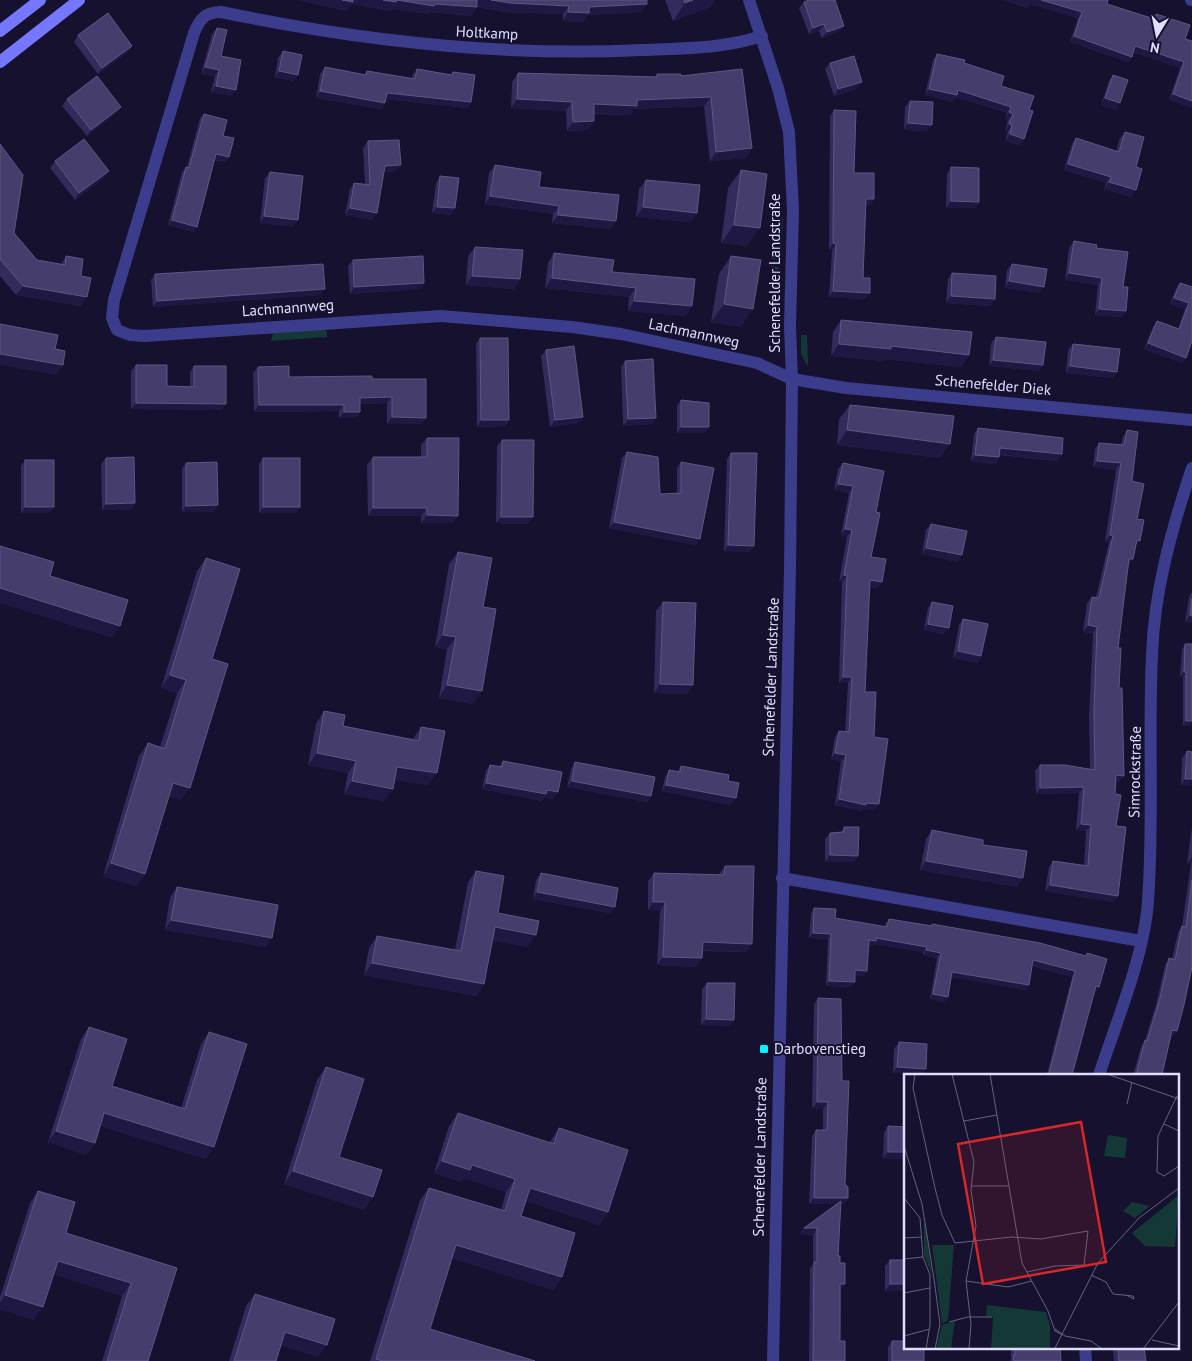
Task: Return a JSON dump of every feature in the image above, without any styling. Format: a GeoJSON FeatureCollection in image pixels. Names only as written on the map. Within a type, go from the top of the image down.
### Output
{"type":"FeatureCollection","features":[{"type":"Feature","properties":{"kind":"main road"},"geometry":{"type":"LineString","coordinates":[[0,31],[40,0]]}},
{"type":"Feature","properties":{"kind":"main road"},"geometry":{"type":"LineString","coordinates":[[0,62],[79,0]]}},
{"type":"Feature","properties":{"kind":"street","name":"Schenefelder Landstraße"},"geometry":{"type":"LineString","coordinates":[[749,0],[762,36],[789,132],[793,232],[790,326],[792,379],[790,569],[782,878],[774,1361]]}},
{"type":"Feature","properties":{"kind":"street","name":"Holtkamp"},"geometry":{"type":"LineString","coordinates":[[211,12],[222,12],[362,38],[480,50],[590,52],[714,48],[762,36]]}},
{"type":"Feature","properties":{"kind":"street","name":"Lachmannweg"},"geometry":{"type":"LineString","coordinates":[[211,12],[204,15],[194,34],[114,300],[112,318],[117,330],[130,335],[145,336],[441,316],[572,327],[638,338],[757,363],[792,379]]}},
{"type":"Feature","properties":{"kind":"street","name":"Schenefelder Diek"},"geometry":{"type":"LineString","coordinates":[[792,379],[846,388],[1192,420]]}},
{"type":"Feature","properties":{"kind":"street","name":"Simrockstraße"},"geometry":{"type":"LineString","coordinates":[[1099,1074],[1140,941],[1148,902],[1152,655],[1157,604],[1166,559],[1192,468]]}},
{"type":"Feature","properties":{"kind":"street"},"geometry":{"type":"LineString","coordinates":[[782,878],[1140,941]]}},
{"type":"Feature","properties":{"kind":"street"},"geometry":{"type":"LineString","coordinates":[[1085,1348],[1086,1361]]}},
{"type":"Feature","properties":{"kind":"green space"},"geometry":{"type":"Polygon","coordinates":[[[783,218],[781,260],[771,259],[770,226],[783,218]]]}},
{"type":"Feature","properties":{"kind":"green space"},"geometry":{"type":"Polygon","coordinates":[[[771,266],[779,267],[776,315],[771,315],[771,266]]]}},
{"type":"Feature","properties":{"kind":"green space"},"geometry":{"type":"Polygon","coordinates":[[[323,329],[327,332],[327,337],[271,341],[273,333],[323,329]]]}},
{"type":"Feature","properties":{"kind":"green space"},"geometry":{"type":"Polygon","coordinates":[[[801,335],[807,335],[808,367],[801,354],[801,335]]]}},
{"type":"Feature","properties":{"kind":"building"},"geometry":{"type":"Polygon","coordinates":[[[397,0],[477,0],[477,7],[435,4],[434,6],[397,0]]]}},
{"type":"Feature","properties":{"kind":"building"},"geometry":{"type":"Polygon","coordinates":[[[491,0],[647,0],[647,4],[589,7],[589,13],[568,12],[569,6],[510,3],[491,0]]]}},
{"type":"Feature","properties":{"kind":"building"},"geometry":{"type":"Polygon","coordinates":[[[809,0],[835,0],[844,26],[827,32],[824,24],[813,28],[804,2],[809,0]]]}},
{"type":"Feature","properties":{"kind":"building"},"geometry":{"type":"Polygon","coordinates":[[[1041,0],[1108,0],[1107,4],[1154,19],[1156,14],[1190,25],[1185,39],[1192,41],[1192,101],[1173,94],[1184,62],[1135,46],[1132,57],[1074,36],[1082,12],[1041,0]]]}},
{"type":"Feature","properties":{"kind":"building"},"geometry":{"type":"Polygon","coordinates":[[[108,13],[132,46],[102,68],[78,35],[108,13]]]}},
{"type":"Feature","properties":{"kind":"building"},"geometry":{"type":"Polygon","coordinates":[[[217,28],[227,30],[221,56],[241,60],[236,90],[216,86],[219,70],[205,67],[217,28]]]}},
{"type":"Feature","properties":{"kind":"building"},"geometry":{"type":"Polygon","coordinates":[[[283,51],[302,55],[298,75],[279,71],[283,51]]]}},
{"type":"Feature","properties":{"kind":"building"},"geometry":{"type":"Polygon","coordinates":[[[937,54],[965,60],[964,63],[1004,76],[1001,86],[1034,96],[1029,110],[1033,111],[1024,139],[1010,134],[1012,125],[1009,124],[1013,114],[1009,112],[1011,107],[958,90],[957,95],[929,89],[937,54]]]}},
{"type":"Feature","properties":{"kind":"building"},"geometry":{"type":"Polygon","coordinates":[[[854,56],[862,82],[838,89],[830,63],[854,56]]]}},
{"type":"Feature","properties":{"kind":"building"},"geometry":{"type":"Polygon","coordinates":[[[325,67],[366,75],[367,71],[415,79],[417,69],[452,75],[453,72],[475,75],[471,102],[387,93],[385,103],[320,91],[325,67]]]}},
{"type":"Feature","properties":{"kind":"building"},"geometry":{"type":"Polygon","coordinates":[[[742,69],[752,148],[716,152],[711,97],[637,100],[637,106],[594,104],[594,121],[573,122],[572,102],[517,99],[518,73],[657,77],[657,74],[681,74],[681,76],[742,69]]]}},
{"type":"Feature","properties":{"kind":"building"},"geometry":{"type":"Polygon","coordinates":[[[1113,75],[1128,80],[1120,103],[1105,98],[1113,75]]]}},
{"type":"Feature","properties":{"kind":"building"},"geometry":{"type":"Polygon","coordinates":[[[97,76],[121,107],[91,130],[67,99],[97,76]]]}},
{"type":"Feature","properties":{"kind":"building"},"geometry":{"type":"Polygon","coordinates":[[[910,101],[933,102],[932,125],[908,123],[910,101]]]}},
{"type":"Feature","properties":{"kind":"building"},"geometry":{"type":"Polygon","coordinates":[[[834,110],[856,111],[854,173],[874,173],[874,199],[866,199],[863,278],[870,278],[870,293],[833,291],[836,244],[833,243],[834,110]]]}},
{"type":"Feature","properties":{"kind":"building"},"geometry":{"type":"Polygon","coordinates":[[[204,114],[227,120],[223,136],[234,138],[229,157],[216,154],[197,227],[172,220],[186,167],[189,168],[204,114]]]}},
{"type":"Feature","properties":{"kind":"building"},"geometry":{"type":"Polygon","coordinates":[[[1125,132],[1144,137],[1136,167],[1142,169],[1136,190],[1109,182],[1111,177],[1068,164],[1076,138],[1119,152],[1125,132]]]}},
{"type":"Feature","properties":{"kind":"building"},"geometry":{"type":"Polygon","coordinates":[[[84,139],[109,171],[79,193],[55,161],[84,139]]]}},
{"type":"Feature","properties":{"kind":"building"},"geometry":{"type":"Polygon","coordinates":[[[399,140],[401,165],[385,166],[377,213],[350,208],[354,183],[370,185],[368,141],[399,140]]]}},
{"type":"Feature","properties":{"kind":"building"},"geometry":{"type":"Polygon","coordinates":[[[0,144],[23,175],[14,233],[37,260],[65,265],[66,256],[83,259],[81,276],[91,278],[87,297],[23,286],[0,259],[0,144]]]}},
{"type":"Feature","properties":{"kind":"building"},"geometry":{"type":"Polygon","coordinates":[[[495,165],[541,172],[539,187],[619,195],[616,221],[558,215],[559,206],[490,196],[495,165]]]}},
{"type":"Feature","properties":{"kind":"building"},"geometry":{"type":"Polygon","coordinates":[[[951,167],[979,168],[979,202],[951,201],[951,167]]]}},
{"type":"Feature","properties":{"kind":"building"},"geometry":{"type":"Polygon","coordinates":[[[741,170],[767,174],[760,228],[734,225],[741,170]]]}},
{"type":"Feature","properties":{"kind":"building"},"geometry":{"type":"Polygon","coordinates":[[[270,172],[303,176],[298,220],[264,216],[270,172]]]}},
{"type":"Feature","properties":{"kind":"building"},"geometry":{"type":"Polygon","coordinates":[[[440,176],[459,178],[455,208],[437,207],[440,176]]]}},
{"type":"Feature","properties":{"kind":"building"},"geometry":{"type":"Polygon","coordinates":[[[646,180],[700,185],[697,213],[643,207],[646,180]]]}},
{"type":"Feature","properties":{"kind":"building"},"geometry":{"type":"Polygon","coordinates":[[[1074,241],[1097,245],[1096,248],[1128,252],[1123,287],[1128,287],[1126,311],[1099,309],[1102,278],[1069,273],[1074,241]]]}},
{"type":"Feature","properties":{"kind":"building"},"geometry":{"type":"Polygon","coordinates":[[[475,247],[523,250],[520,279],[472,276],[475,247]]]}},
{"type":"Feature","properties":{"kind":"building"},"geometry":{"type":"Polygon","coordinates":[[[554,253],[614,260],[612,272],[695,279],[692,306],[634,301],[636,288],[552,278],[554,253]]]}},
{"type":"Feature","properties":{"kind":"building"},"geometry":{"type":"Polygon","coordinates":[[[423,256],[424,283],[354,287],[353,260],[423,256]]]}},
{"type":"Feature","properties":{"kind":"building"},"geometry":{"type":"Polygon","coordinates":[[[731,256],[761,260],[753,309],[724,304],[731,256]]]}},
{"type":"Feature","properties":{"kind":"building"},"geometry":{"type":"Polygon","coordinates":[[[323,264],[325,289],[157,301],[155,274],[323,264]]]}},
{"type":"Feature","properties":{"kind":"building"},"geometry":{"type":"Polygon","coordinates":[[[1012,264],[1047,269],[1044,287],[1009,281],[1012,264]]]}},
{"type":"Feature","properties":{"kind":"building"},"geometry":{"type":"Polygon","coordinates":[[[952,273],[996,276],[995,299],[951,296],[952,273]]]}},
{"type":"Feature","properties":{"kind":"building"},"geometry":{"type":"Polygon","coordinates":[[[1180,283],[1192,287],[1192,341],[1186,358],[1148,343],[1157,321],[1179,329],[1189,303],[1174,298],[1180,283]]]}},
{"type":"Feature","properties":{"kind":"building"},"geometry":{"type":"Polygon","coordinates":[[[841,320],[972,332],[969,355],[891,346],[891,349],[839,344],[841,320]]]}},
{"type":"Feature","properties":{"kind":"building"},"geometry":{"type":"Polygon","coordinates":[[[0,324],[58,335],[55,349],[65,351],[63,365],[0,354],[0,324]]]}},
{"type":"Feature","properties":{"kind":"building"},"geometry":{"type":"Polygon","coordinates":[[[996,337],[1046,342],[1043,365],[993,360],[996,337]]]}},
{"type":"Feature","properties":{"kind":"building"},"geometry":{"type":"Polygon","coordinates":[[[480,338],[508,338],[509,420],[481,420],[480,338]]]}},
{"type":"Feature","properties":{"kind":"building"},"geometry":{"type":"Polygon","coordinates":[[[1073,344],[1120,349],[1117,372],[1070,366],[1073,344]]]}},
{"type":"Feature","properties":{"kind":"building"},"geometry":{"type":"Polygon","coordinates":[[[574,346],[583,417],[555,420],[546,350],[574,346]]]}},
{"type":"Feature","properties":{"kind":"building"},"geometry":{"type":"Polygon","coordinates":[[[653,359],[656,418],[628,419],[625,361],[653,359]]]}},
{"type":"Feature","properties":{"kind":"building"},"geometry":{"type":"Polygon","coordinates":[[[136,365],[167,365],[167,386],[194,387],[194,366],[226,366],[226,404],[136,403],[136,365]]]}},
{"type":"Feature","properties":{"kind":"building"},"geometry":{"type":"Polygon","coordinates":[[[289,366],[289,377],[372,376],[372,379],[426,379],[426,418],[392,417],[392,397],[360,398],[360,412],[344,412],[344,405],[259,405],[258,367],[289,366]]]}},
{"type":"Feature","properties":{"kind":"building"},"geometry":{"type":"Polygon","coordinates":[[[681,400],[709,403],[709,427],[681,427],[681,400]]]}},
{"type":"Feature","properties":{"kind":"building"},"geometry":{"type":"Polygon","coordinates":[[[850,405],[954,416],[950,444],[847,430],[850,405]]]}},
{"type":"Feature","properties":{"kind":"building"},"geometry":{"type":"Polygon","coordinates":[[[978,428],[1063,438],[1062,454],[1000,448],[999,457],[975,455],[978,428]]]}},
{"type":"Feature","properties":{"kind":"building"},"geometry":{"type":"Polygon","coordinates":[[[1127,430],[1138,432],[1132,481],[1144,484],[1137,519],[1144,520],[1140,541],[1137,540],[1133,559],[1129,559],[1118,648],[1121,648],[1119,688],[1122,688],[1124,776],[1116,775],[1115,794],[1121,795],[1116,826],[1126,827],[1118,896],[1050,885],[1053,861],[1088,866],[1091,825],[1081,824],[1084,787],[1040,788],[1040,765],[1065,765],[1095,770],[1094,711],[1097,627],[1088,625],[1092,597],[1099,598],[1113,536],[1110,535],[1121,463],[1097,461],[1099,443],[1124,445],[1127,430]]]}},
{"type":"Feature","properties":{"kind":"building"},"geometry":{"type":"Polygon","coordinates":[[[427,438],[459,438],[458,516],[427,515],[427,508],[373,508],[373,457],[427,457],[427,438]]]}},
{"type":"Feature","properties":{"kind":"building"},"geometry":{"type":"Polygon","coordinates":[[[502,440],[534,440],[533,517],[501,517],[502,440]]]}},
{"type":"Feature","properties":{"kind":"building"},"geometry":{"type":"Polygon","coordinates":[[[627,452],[658,457],[660,494],[681,493],[681,462],[714,468],[700,539],[614,522],[627,452]]]}},
{"type":"Feature","properties":{"kind":"building"},"geometry":{"type":"Polygon","coordinates":[[[731,453],[757,453],[754,546],[728,545],[731,453]]]}},
{"type":"Feature","properties":{"kind":"building"},"geometry":{"type":"Polygon","coordinates":[[[134,457],[135,503],[106,504],[106,458],[134,457]]]}},
{"type":"Feature","properties":{"kind":"building"},"geometry":{"type":"Polygon","coordinates":[[[263,458],[300,458],[300,507],[263,507],[263,458]]]}},
{"type":"Feature","properties":{"kind":"building"},"geometry":{"type":"Polygon","coordinates":[[[25,460],[54,460],[54,507],[25,507],[25,460]]]}},
{"type":"Feature","properties":{"kind":"building"},"geometry":{"type":"Polygon","coordinates":[[[217,462],[218,505],[186,506],[186,463],[217,462]]]}},
{"type":"Feature","properties":{"kind":"building"},"geometry":{"type":"Polygon","coordinates":[[[843,463],[884,471],[876,512],[880,513],[871,557],[886,559],[882,582],[870,580],[865,692],[876,692],[874,737],[888,739],[879,804],[866,803],[866,805],[839,799],[846,755],[835,753],[839,731],[849,732],[852,677],[843,677],[847,576],[844,575],[852,530],[845,529],[853,486],[838,484],[843,463]]]}},
{"type":"Feature","properties":{"kind":"building"},"geometry":{"type":"Polygon","coordinates":[[[931,524],[967,531],[962,555],[926,548],[931,524]]]}},
{"type":"Feature","properties":{"kind":"building"},"geometry":{"type":"Polygon","coordinates":[[[0,546],[54,562],[50,576],[128,600],[120,626],[0,588],[0,546]]]}},
{"type":"Feature","properties":{"kind":"building"},"geometry":{"type":"Polygon","coordinates":[[[458,552],[492,558],[483,607],[496,609],[482,691],[447,685],[456,637],[443,635],[458,552]]]}},
{"type":"Feature","properties":{"kind":"building"},"geometry":{"type":"Polygon","coordinates":[[[206,558],[240,569],[212,659],[228,664],[190,788],[173,783],[145,874],[111,863],[148,743],[165,749],[186,680],[170,675],[206,558]]]}},
{"type":"Feature","properties":{"kind":"building"},"geometry":{"type":"Polygon","coordinates":[[[1192,599],[1192,616],[1190,615],[1192,599]]]}},
{"type":"Feature","properties":{"kind":"building"},"geometry":{"type":"Polygon","coordinates":[[[663,602],[696,603],[693,685],[660,684],[663,602]]]}},
{"type":"Feature","properties":{"kind":"building"},"geometry":{"type":"Polygon","coordinates":[[[932,602],[953,606],[949,628],[928,624],[932,602]]]}},
{"type":"Feature","properties":{"kind":"building"},"geometry":{"type":"Polygon","coordinates":[[[963,619],[988,624],[981,656],[958,651],[963,619]]]}},
{"type":"Feature","properties":{"kind":"building"},"geometry":{"type":"Polygon","coordinates":[[[1185,644],[1192,644],[1192,721],[1186,721],[1185,644]]]}},
{"type":"Feature","properties":{"kind":"building"},"geometry":{"type":"Polygon","coordinates":[[[324,711],[345,715],[343,726],[419,741],[421,727],[445,731],[437,773],[397,767],[393,789],[352,781],[356,761],[317,753],[324,711]]]}},
{"type":"Feature","properties":{"kind":"building"},"geometry":{"type":"Polygon","coordinates":[[[1187,751],[1192,752],[1192,779],[1185,779],[1187,751]]]}},
{"type":"Feature","properties":{"kind":"building"},"geometry":{"type":"Polygon","coordinates":[[[503,761],[562,772],[558,792],[547,790],[546,794],[486,783],[490,765],[502,767],[503,761]]]}},
{"type":"Feature","properties":{"kind":"building"},"geometry":{"type":"Polygon","coordinates":[[[575,762],[655,777],[651,796],[572,781],[575,762]]]}},
{"type":"Feature","properties":{"kind":"building"},"geometry":{"type":"Polygon","coordinates":[[[681,766],[729,775],[728,781],[739,783],[736,798],[666,785],[669,770],[680,772],[681,766]]]}},
{"type":"Feature","properties":{"kind":"building"},"geometry":{"type":"Polygon","coordinates":[[[844,827],[859,827],[858,856],[830,855],[830,833],[844,832],[844,827]]]}},
{"type":"Feature","properties":{"kind":"building"},"geometry":{"type":"Polygon","coordinates":[[[932,830],[983,840],[983,845],[1027,851],[1023,878],[926,861],[932,830]]]}},
{"type":"Feature","properties":{"kind":"building"},"geometry":{"type":"Polygon","coordinates":[[[725,866],[754,866],[752,944],[703,942],[702,958],[663,957],[665,902],[653,902],[654,873],[724,875],[725,866]]]}},
{"type":"Feature","properties":{"kind":"building"},"geometry":{"type":"Polygon","coordinates":[[[476,871],[504,876],[498,913],[539,921],[536,935],[495,927],[484,984],[372,963],[377,936],[461,951],[476,871]]]}},
{"type":"Feature","properties":{"kind":"building"},"geometry":{"type":"Polygon","coordinates":[[[541,873],[618,888],[615,907],[537,892],[541,873]]]}},
{"type":"Feature","properties":{"kind":"building"},"geometry":{"type":"Polygon","coordinates":[[[1192,880],[1192,967],[1177,1031],[1172,1030],[1162,1074],[1136,1074],[1145,1040],[1147,1041],[1160,998],[1169,958],[1175,960],[1182,926],[1186,927],[1192,880]]]}},
{"type":"Feature","properties":{"kind":"building"},"geometry":{"type":"Polygon","coordinates":[[[177,887],[278,905],[272,938],[171,920],[177,887]]]}},
{"type":"Feature","properties":{"kind":"building"},"geometry":{"type":"Polygon","coordinates":[[[814,908],[836,909],[835,918],[887,927],[889,919],[932,926],[932,924],[1040,943],[1086,956],[1087,953],[1107,959],[1099,987],[1096,986],[1072,1074],[1049,1074],[1075,971],[1033,960],[1029,985],[952,972],[948,997],[933,994],[941,953],[926,950],[927,947],[876,938],[876,941],[869,940],[867,971],[855,970],[855,982],[829,981],[831,934],[813,933],[814,908]]]}},
{"type":"Feature","properties":{"kind":"building"},"geometry":{"type":"Polygon","coordinates":[[[707,983],[735,983],[734,1020],[706,1019],[707,983]]]}},
{"type":"Feature","properties":{"kind":"building"},"geometry":{"type":"Polygon","coordinates":[[[818,998],[841,999],[842,1081],[849,1081],[845,1184],[848,1187],[848,1198],[814,1198],[816,1130],[827,1130],[828,1102],[817,1102],[818,998]]]}},
{"type":"Feature","properties":{"kind":"building"},"geometry":{"type":"Polygon","coordinates":[[[89,1027],[127,1039],[112,1086],[185,1109],[209,1032],[247,1044],[214,1147],[104,1113],[95,1143],[56,1131],[89,1027]]]}},
{"type":"Feature","properties":{"kind":"building"},"geometry":{"type":"Polygon","coordinates":[[[899,1042],[927,1044],[926,1069],[897,1067],[899,1042]]]}},
{"type":"Feature","properties":{"kind":"building"},"geometry":{"type":"Polygon","coordinates":[[[326,1067],[364,1079],[339,1157],[382,1170],[373,1197],[293,1171],[326,1067]]]}},
{"type":"Feature","properties":{"kind":"building"},"geometry":{"type":"Polygon","coordinates":[[[458,1113],[554,1144],[559,1128],[628,1150],[608,1212],[530,1188],[521,1216],[575,1233],[562,1277],[456,1245],[430,1329],[535,1361],[383,1361],[376,1359],[429,1188],[505,1211],[515,1179],[472,1165],[470,1170],[442,1161],[458,1113]]]}},
{"type":"Feature","properties":{"kind":"building"},"geometry":{"type":"Polygon","coordinates":[[[888,1126],[904,1127],[904,1152],[888,1152],[888,1126]]]}},
{"type":"Feature","properties":{"kind":"building"},"geometry":{"type":"Polygon","coordinates":[[[38,1191],[75,1202],[66,1233],[177,1268],[148,1361],[107,1361],[131,1283],[58,1261],[43,1307],[5,1295],[38,1191]]]}},
{"type":"Feature","properties":{"kind":"building"},"geometry":{"type":"Polygon","coordinates":[[[841,1201],[838,1256],[840,1256],[840,1263],[845,1263],[845,1284],[840,1284],[840,1341],[845,1341],[845,1361],[813,1361],[814,1262],[817,1262],[817,1228],[804,1228],[841,1201]]]}},
{"type":"Feature","properties":{"kind":"building"},"geometry":{"type":"Polygon","coordinates":[[[890,1260],[904,1260],[904,1284],[890,1284],[890,1260]]]}},
{"type":"Feature","properties":{"kind":"building"},"geometry":{"type":"Polygon","coordinates":[[[255,1294],[335,1319],[327,1345],[285,1332],[276,1361],[234,1361],[255,1294]]]}},
{"type":"Feature","properties":{"kind":"building"},"geometry":{"type":"Polygon","coordinates":[[[892,1341],[904,1341],[904,1348],[924,1348],[924,1361],[892,1361],[892,1341]]]}},
{"type":"Feature","properties":{"kind":"building"},"geometry":{"type":"Polygon","coordinates":[[[1015,1348],[1060,1348],[1061,1361],[1014,1361],[1013,1355],[1015,1355],[1015,1348]]]}},
{"type":"Feature","properties":{"kind":"building"},"geometry":{"type":"Polygon","coordinates":[[[1118,1348],[1144,1348],[1146,1361],[1119,1361],[1118,1348]]]}},
{"type":"Feature","properties":{"kind":"place","name":"Darbovenstieg"},"geometry":{"type":"Point","coordinates":[764,1049]}}]}
